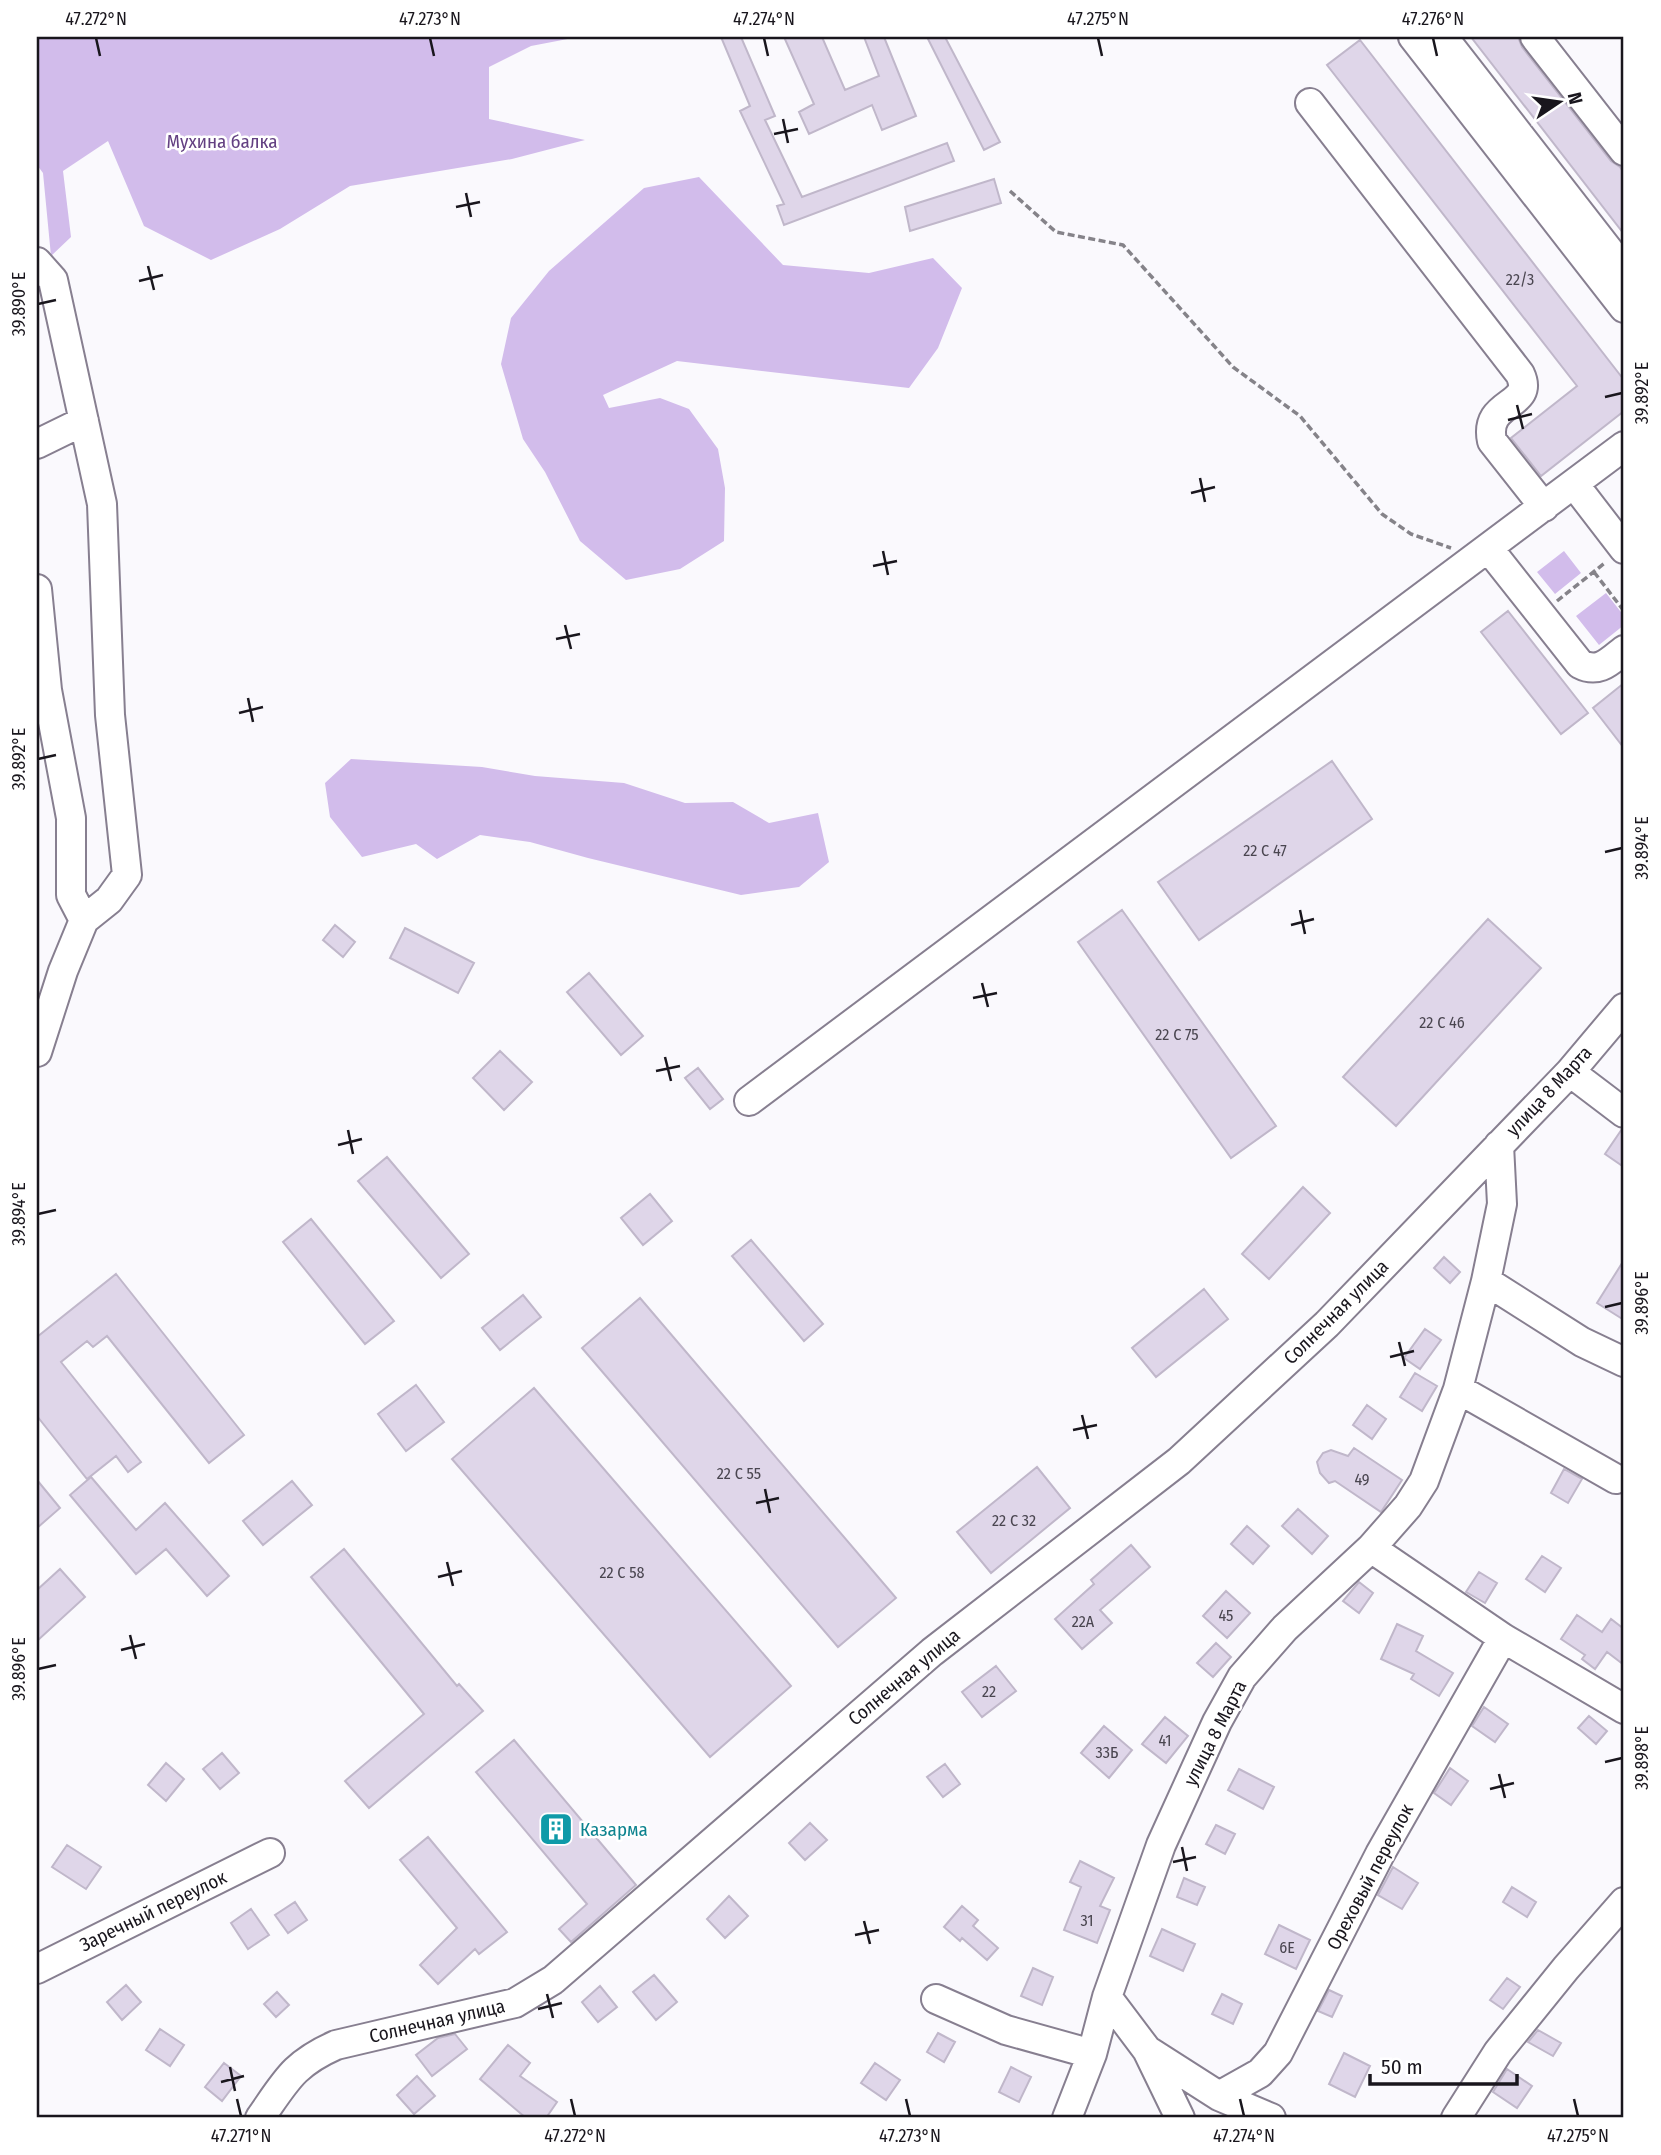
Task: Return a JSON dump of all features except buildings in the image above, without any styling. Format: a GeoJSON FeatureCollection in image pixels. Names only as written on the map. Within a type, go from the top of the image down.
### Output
{"type":"FeatureCollection","features":[{"type":"Feature","properties":{"kind":"street"},"geometry":{"type":"LineString","coordinates":[[1413,37],[1624,308]]}},
{"type":"Feature","properties":{"kind":"street"},"geometry":{"type":"LineString","coordinates":[[1443,37],[1624,270]]}},
{"type":"Feature","properties":{"kind":"street"},"geometry":{"type":"LineString","coordinates":[[1535,37],[1624,151]]}},
{"type":"Feature","properties":{"kind":"street"},"geometry":{"type":"LineString","coordinates":[[1310,103],[1520,374],[1524,385],[1519,397],[1494,416],[1490,430],[1492,441],[1544,507]]}},
{"type":"Feature","properties":{"kind":"street"},"geometry":{"type":"LineString","coordinates":[[37,262],[53,280],[102,504],[110,715],[127,875],[109,900],[84,920],[63,971],[37,1052]]}},
{"type":"Feature","properties":{"kind":"street"},"geometry":{"type":"LineString","coordinates":[[37,444],[84,421]]}},
{"type":"Feature","properties":{"kind":"street"},"geometry":{"type":"LineString","coordinates":[[749,1101],[1624,446]]}},
{"type":"Feature","properties":{"kind":"street"},"geometry":{"type":"LineString","coordinates":[[1574,484],[1624,548]]}},
{"type":"Feature","properties":{"kind":"street"},"geometry":{"type":"LineString","coordinates":[[1485,552],[1540,614],[1576,661],[1584,667],[1596,669],[1624,650]]}},
{"type":"Feature","properties":{"kind":"street"},"geometry":{"type":"LineString","coordinates":[[37,589],[47,690],[71,818],[71,895],[84,920]]}},
{"type":"Feature","properties":{"kind":"street","name":"улица 8 Марта"},"geometry":{"type":"LineString","coordinates":[[1068,2118],[1092,2054],[1107,1997],[1161,1845],[1217,1722],[1242,1677],[1293,1620],[1371,1548],[1408,1506],[1424,1481],[1458,1389],[1486,1281],[1502,1204],[1499,1145],[1570,1072],[1624,1008]]}},
{"type":"Feature","properties":{"kind":"street"},"geometry":{"type":"LineString","coordinates":[[1570,1072],[1624,1113]]}},
{"type":"Feature","properties":{"kind":"street","name":"Солнечная улица"},"geometry":{"type":"LineString","coordinates":[[260,2118],[292,2072],[312,2056],[336,2045],[515,2003],[553,1980],[932,1652],[1179,1461],[1327,1324],[1499,1145]]}},
{"type":"Feature","properties":{"kind":"street"},"geometry":{"type":"LineString","coordinates":[[1486,1281],[1583,1342],[1624,1362]]}},
{"type":"Feature","properties":{"kind":"street"},"geometry":{"type":"LineString","coordinates":[[1458,1389],[1616,1479]]}},
{"type":"Feature","properties":{"kind":"street"},"geometry":{"type":"LineString","coordinates":[[1371,1548],[1503,1639],[1624,1709]]}},
{"type":"Feature","properties":{"kind":"street","name":"Ореховый переулок"},"geometry":{"type":"LineString","coordinates":[[1219,2095],[1260,2073],[1278,2053],[1380,1854],[1503,1639]]}},
{"type":"Feature","properties":{"kind":"street","name":"Заречный переулок"},"geometry":{"type":"LineString","coordinates":[[37,1969],[270,1853]]}},
{"type":"Feature","properties":{"kind":"street"},"geometry":{"type":"LineString","coordinates":[[1456,2118],[1499,2052],[1566,1968],[1624,1902]]}},
{"type":"Feature","properties":{"kind":"street"},"geometry":{"type":"LineString","coordinates":[[1107,1997],[1147,2050],[1180,2118]]}},
{"type":"Feature","properties":{"kind":"street"},"geometry":{"type":"LineString","coordinates":[[936,1999],[1006,2030],[1092,2054]]}},
{"type":"Feature","properties":{"kind":"street"},"geometry":{"type":"LineString","coordinates":[[1147,2050],[1219,2095],[1271,2118]]}},
{"type":"Feature","properties":{"kind":"path"},"geometry":{"type":"LineString","coordinates":[[1010,191],[1056,232],[1124,245],[1233,367],[1300,416],[1382,514],[1411,534],[1430,542],[1485,552]]}},
{"type":"Feature","properties":{"kind":"path"},"geometry":{"type":"LineString","coordinates":[[1540,614],[1624,548]]}},
{"type":"Feature","properties":{"kind":"path"},"geometry":{"type":"LineString","coordinates":[[1594,572],[1624,611]]}},
{"type":"Feature","properties":{"kind":"green space","name":"Мухина балка"},"geometry":{"type":"Polygon","coordinates":[[[37,37],[578,37],[531,46],[489,67],[489,119],[585,140],[512,159],[350,186],[280,229],[211,260],[144,226],[108,141],[63,171],[71,237],[51,256],[43,173],[37,165],[37,37]]]}},
{"type":"Feature","properties":{"kind":"green space"},"geometry":{"type":"Polygon","coordinates":[[[699,177],[783,265],[869,273],[933,258],[962,288],[938,348],[909,388],[677,361],[603,395],[609,408],[660,398],[689,409],[718,449],[725,488],[724,541],[680,569],[626,580],[580,541],[545,472],[523,439],[501,364],[511,318],[549,271],[644,188],[699,177]]]}},
{"type":"Feature","properties":{"kind":"green space"},"geometry":{"type":"Polygon","coordinates":[[[1564,551],[1581,573],[1555,594],[1537,572],[1564,551]]]}},
{"type":"Feature","properties":{"kind":"green space"},"geometry":{"type":"Polygon","coordinates":[[[1606,593],[1624,616],[1624,625],[1599,645],[1576,616],[1606,593]]]}},
{"type":"Feature","properties":{"kind":"green space"},"geometry":{"type":"Polygon","coordinates":[[[351,759],[482,767],[535,776],[624,783],[685,803],[733,802],[769,823],[818,813],[829,862],[799,887],[741,895],[530,842],[480,835],[437,859],[416,844],[362,857],[330,817],[325,783],[351,759]]]}},
{"type":"Feature","properties":{"kind":"place","name":"Казарма"},"geometry":{"type":"Point","coordinates":[556,1829]}}]}
